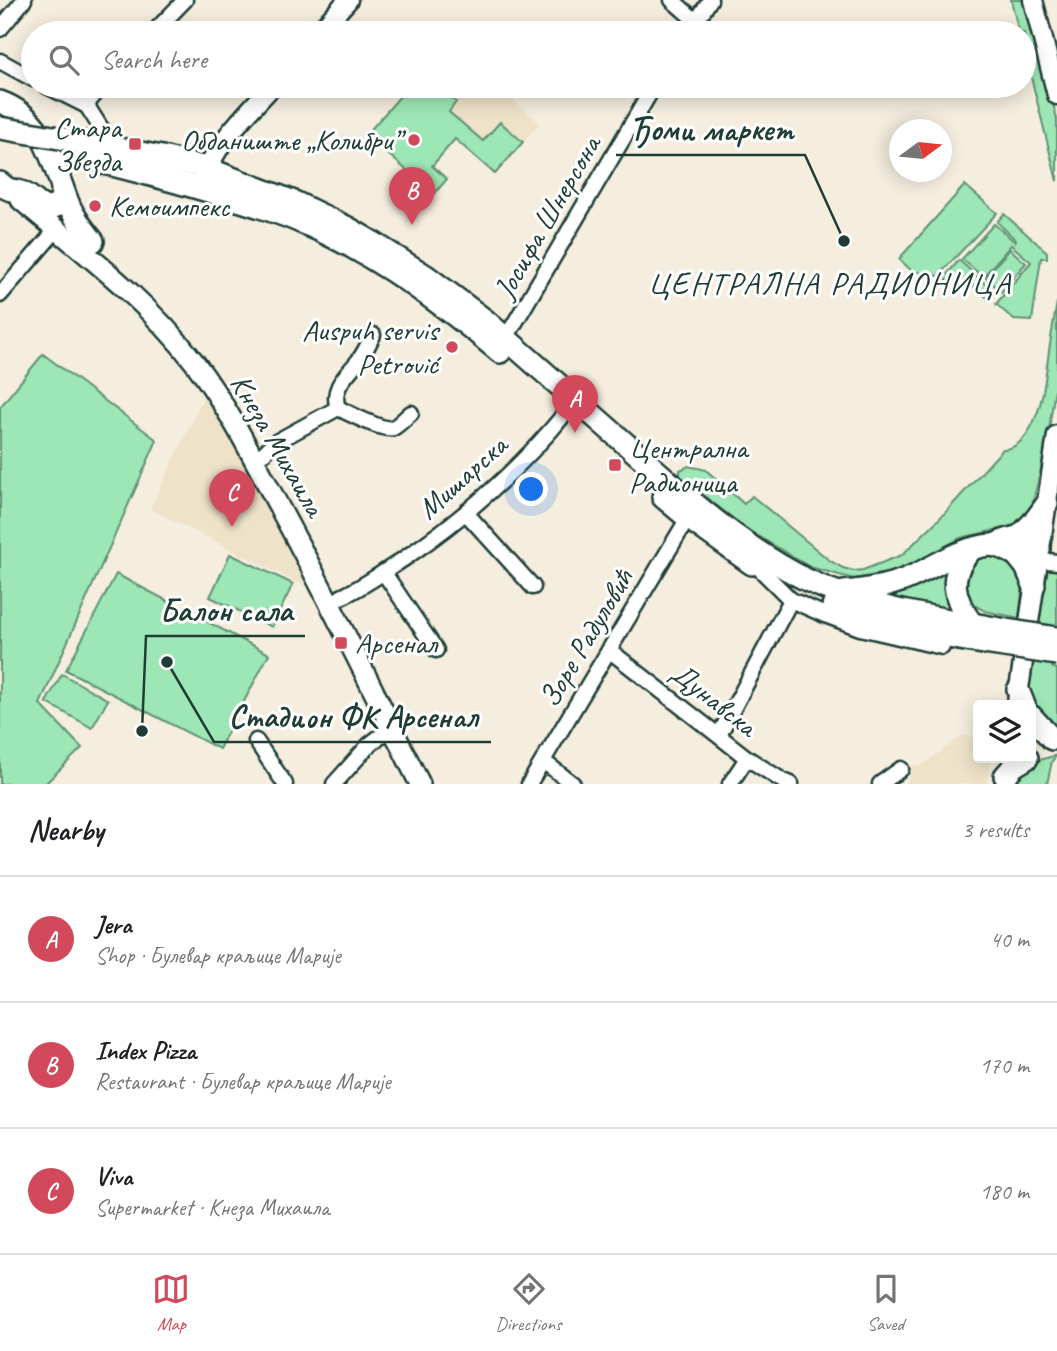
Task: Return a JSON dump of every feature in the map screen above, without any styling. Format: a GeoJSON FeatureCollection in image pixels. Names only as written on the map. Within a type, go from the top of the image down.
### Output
{"type":"FeatureCollection","features":[{"type":"Feature","properties":{"kind":"main road"},"geometry":{"type":"LineString","coordinates":[[0,102],[25,115],[34,125],[51,155],[78,221],[93,242]]}},
{"type":"Feature","properties":{"kind":"main road"},"geometry":{"type":"LineString","coordinates":[[0,128],[279,195],[348,228],[426,276],[506,338],[634,454],[711,518],[764,556],[809,581],[837,592],[893,610],[972,624],[1005,638],[1057,654]]}},
{"type":"Feature","properties":{"kind":"main road"},"geometry":{"type":"LineString","coordinates":[[0,142],[122,150],[178,160],[203,178],[258,206],[301,222],[346,244],[381,264],[471,328],[688,518],[761,570],[819,600],[914,630],[1005,638],[1057,638]]}},
{"type":"Feature","properties":{"kind":"main road"},"geometry":{"type":"LineString","coordinates":[[5,187],[23,193],[42,207],[53,208],[62,196],[62,187]]}},
{"type":"Feature","properties":{"kind":"main road","name":"Кнеза Михаила"},"geometry":{"type":"LineString","coordinates":[[5,187],[86,253],[153,316],[194,362],[216,393],[304,553],[420,784]]}},
{"type":"Feature","properties":{"kind":"main road"},"geometry":{"type":"LineString","coordinates":[[57,230],[71,230],[83,239],[93,242]]}},
{"type":"Feature","properties":{"kind":"main road","name":"Кнеза Михаила"},"geometry":{"type":"LineString","coordinates":[[93,242],[170,314],[204,355],[239,406],[341,597],[434,784]]}},
{"type":"Feature","properties":{"kind":"main road"},"geometry":{"type":"LineString","coordinates":[[1034,585],[1026,567],[1036,519],[1047,504]]}},
{"type":"Feature","properties":{"kind":"main road"},"geometry":{"type":"LineString","coordinates":[[837,592],[861,590],[903,580],[952,555],[994,545],[1010,538],[1029,551]]}},
{"type":"Feature","properties":{"kind":"main road"},"geometry":{"type":"LineString","coordinates":[[971,550],[959,566],[955,581],[961,609],[972,624]]}},
{"type":"Feature","properties":{"kind":"main road"},"geometry":{"type":"LineString","coordinates":[[1005,773],[1042,748],[1036,731]]}},
{"type":"Feature","properties":{"kind":"street"},"geometry":{"type":"LineString","coordinates":[[0,29],[24,0]]}},
{"type":"Feature","properties":{"kind":"street"},"geometry":{"type":"LineString","coordinates":[[165,21],[185,0]]}},
{"type":"Feature","properties":{"kind":"street"},"geometry":{"type":"LineString","coordinates":[[329,21],[348,0]]}},
{"type":"Feature","properties":{"kind":"street"},"geometry":{"type":"LineString","coordinates":[[672,0],[688,21]]}},
{"type":"Feature","properties":{"kind":"street"},"geometry":{"type":"LineString","coordinates":[[696,21],[710,0]]}},
{"type":"Feature","properties":{"kind":"street"},"geometry":{"type":"LineString","coordinates":[[1032,0],[1057,95]]}},
{"type":"Feature","properties":{"kind":"street"},"geometry":{"type":"LineString","coordinates":[[0,61],[21,72]]}},
{"type":"Feature","properties":{"kind":"street"},"geometry":{"type":"LineString","coordinates":[[71,98],[87,106],[101,128],[122,150]]}},
{"type":"Feature","properties":{"kind":"street"},"geometry":{"type":"LineString","coordinates":[[78,146],[88,129],[87,106],[92,98]]}},
{"type":"Feature","properties":{"kind":"street"},"geometry":{"type":"LineString","coordinates":[[203,178],[222,141],[261,98]]}},
{"type":"Feature","properties":{"kind":"street","name":"Јосифа Шнерсона"},"geometry":{"type":"LineString","coordinates":[[506,338],[647,98]]}},
{"type":"Feature","properties":{"kind":"street"},"geometry":{"type":"LineString","coordinates":[[0,295],[57,230]]}},
{"type":"Feature","properties":{"kind":"street"},"geometry":{"type":"LineString","coordinates":[[373,335],[362,357],[337,390],[338,408],[388,428],[395,426],[411,413]]}},
{"type":"Feature","properties":{"kind":"street"},"geometry":{"type":"LineString","coordinates":[[264,453],[274,443],[338,408]]}},
{"type":"Feature","properties":{"kind":"street","name":"Мишарска"},"geometry":{"type":"LineString","coordinates":[[341,597],[384,573],[466,513],[491,492],[567,411]]}},
{"type":"Feature","properties":{"kind":"street"},"geometry":{"type":"LineString","coordinates":[[1047,504],[1057,435]]}},
{"type":"Feature","properties":{"kind":"street"},"geometry":{"type":"LineString","coordinates":[[466,513],[533,587]]}},
{"type":"Feature","properties":{"kind":"street","name":"Зоре Радуловић"},"geometry":{"type":"LineString","coordinates":[[529,784],[688,518]]}},
{"type":"Feature","properties":{"kind":"street"},"geometry":{"type":"LineString","coordinates":[[1029,551],[1057,562]]}},
{"type":"Feature","properties":{"kind":"street"},"geometry":{"type":"LineString","coordinates":[[761,570],[791,600],[825,615],[860,628],[942,647]]}},
{"type":"Feature","properties":{"kind":"street"},"geometry":{"type":"LineString","coordinates":[[384,573],[436,650]]}},
{"type":"Feature","properties":{"kind":"street"},"geometry":{"type":"LineString","coordinates":[[1020,700],[1034,585]]}},
{"type":"Feature","properties":{"kind":"street"},"geometry":{"type":"LineString","coordinates":[[719,735],[791,600]]}},
{"type":"Feature","properties":{"kind":"street","name":"Дунавска"},"geometry":{"type":"LineString","coordinates":[[609,650],[747,758],[791,784]]}},
{"type":"Feature","properties":{"kind":"street"},"geometry":{"type":"LineString","coordinates":[[334,784],[369,745],[391,727]]}},
{"type":"Feature","properties":{"kind":"street"},"geometry":{"type":"LineString","coordinates":[[256,741],[285,784]]}},
{"type":"Feature","properties":{"kind":"street"},"geometry":{"type":"LineString","coordinates":[[730,784],[747,758]]}},
{"type":"Feature","properties":{"kind":"street"},"geometry":{"type":"LineString","coordinates":[[543,761],[573,784]]}},
{"type":"Feature","properties":{"kind":"street"},"geometry":{"type":"LineString","coordinates":[[880,784],[901,769]]}},
{"type":"Feature","properties":{"kind":"shaded area","name":"Обданиште „Колибри”"},"geometry":{"type":"Polygon","coordinates":[[[399,98],[512,98],[540,123],[495,174],[455,139],[432,166],[447,179],[434,194],[367,135],[399,98]]]}},
{"type":"Feature","properties":{"kind":"shaded area"},"geometry":{"type":"Polygon","coordinates":[[[205,394],[218,413],[311,586],[294,581],[150,509],[205,394]]]}},
{"type":"Feature","properties":{"kind":"shaded area"},"geometry":{"type":"Polygon","coordinates":[[[963,735],[973,737],[973,763],[990,763],[987,784],[907,784],[912,765],[921,766],[963,735]]]}},
{"type":"Feature","properties":{"kind":"green space"},"geometry":{"type":"Polygon","coordinates":[[[1011,0],[1026,0],[1031,21],[1016,21],[1011,0]]]}},
{"type":"Feature","properties":{"kind":"green space"},"geometry":{"type":"Polygon","coordinates":[[[1036,38],[1057,119],[1057,181],[1036,97],[1036,38]]]}},
{"type":"Feature","properties":{"kind":"green space","name":"Обданиште „Колибри”"},"geometry":{"type":"Polygon","coordinates":[[[398,98],[451,98],[456,102],[449,112],[483,141],[500,122],[523,142],[495,174],[455,139],[432,166],[447,179],[434,194],[366,135],[398,98]]]}},
{"type":"Feature","properties":{"kind":"green space"},"geometry":{"type":"Polygon","coordinates":[[[965,185],[997,213],[938,276],[912,271],[899,259],[965,185]]]}},
{"type":"Feature","properties":{"kind":"green space"},"geometry":{"type":"Polygon","coordinates":[[[1004,214],[1047,252],[1047,258],[1041,258],[1032,321],[1014,320],[996,304],[1031,262],[1011,245],[983,277],[962,259],[994,224],[1015,242],[997,222],[1004,214]]]}},
{"type":"Feature","properties":{"kind":"green space"},"geometry":{"type":"Polygon","coordinates":[[[1010,249],[1026,263],[1001,292],[985,277],[1010,249]]]}},
{"type":"Feature","properties":{"kind":"green space"},"geometry":{"type":"Polygon","coordinates":[[[959,260],[995,293],[990,300],[972,285],[943,279],[959,260]]]}},
{"type":"Feature","properties":{"kind":"green space"},"geometry":{"type":"Polygon","coordinates":[[[1057,302],[1057,375],[1046,450],[1031,509],[1018,525],[960,538],[905,568],[854,579],[810,567],[748,530],[680,477],[680,470],[689,466],[706,470],[744,504],[752,496],[829,560],[843,568],[863,570],[902,555],[944,514],[1003,449],[1019,443],[1028,433],[1041,400],[1057,302]]]}},
{"type":"Feature","properties":{"kind":"green space"},"geometry":{"type":"Polygon","coordinates":[[[43,354],[157,440],[40,704],[82,748],[45,784],[0,784],[0,407],[43,354]]]}},
{"type":"Feature","properties":{"kind":"green space"},"geometry":{"type":"Polygon","coordinates":[[[230,554],[293,584],[272,627],[210,597],[230,554]]]}},
{"type":"Feature","properties":{"kind":"green space"},"geometry":{"type":"Polygon","coordinates":[[[988,555],[1008,559],[1023,582],[1019,618],[985,611],[970,603],[963,587],[971,563],[988,555]]]}},
{"type":"Feature","properties":{"kind":"green space"},"geometry":{"type":"Polygon","coordinates":[[[955,560],[952,610],[874,594],[955,560]]]}},
{"type":"Feature","properties":{"kind":"green space"},"geometry":{"type":"Polygon","coordinates":[[[1044,566],[1057,568],[1057,636],[1052,667],[1057,669],[1057,729],[1036,709],[1036,700],[1032,700],[1027,687],[1044,566]]]}},
{"type":"Feature","properties":{"kind":"green space"},"geometry":{"type":"Polygon","coordinates":[[[116,574],[269,654],[219,749],[66,670],[116,574]]]}},
{"type":"Feature","properties":{"kind":"green space"},"geometry":{"type":"Polygon","coordinates":[[[62,674],[108,700],[92,728],[46,702],[62,674]]]}},
{"type":"Feature","properties":{"kind":"green space"},"geometry":{"type":"Polygon","coordinates":[[[1057,755],[1052,761],[1047,784],[1011,784],[1031,763],[1057,755]]]}},
{"type":"Feature","properties":{"kind":"place","name":"Обданиште „Колибри”"},"geometry":{"type":"Point","coordinates":[414,140]}},
{"type":"Feature","properties":{"kind":"place","name":"Стара Звезда"},"geometry":{"type":"Point","coordinates":[135,144]}},
{"type":"Feature","properties":{"kind":"place","name":"Кемоимпекс"},"geometry":{"type":"Point","coordinates":[95,206]}},
{"type":"Feature","properties":{"kind":"place","name":"Index Pizza"},"geometry":{"type":"Point","coordinates":[412,225]}},
{"type":"Feature","properties":{"kind":"place","name":"Ђоми маркет"},"geometry":{"type":"Point","coordinates":[844,241]}},
{"type":"Feature","properties":{"kind":"place","name":"Auspuh servis Petrović"},"geometry":{"type":"Point","coordinates":[452,347]}},
{"type":"Feature","properties":{"kind":"place","name":"Jera"},"geometry":{"type":"Point","coordinates":[575,433]}},
{"type":"Feature","properties":{"kind":"place","name":"Централна Радионица"},"geometry":{"type":"Point","coordinates":[615,465]}},
{"type":"Feature","properties":{"kind":"place","name":"Viva"},"geometry":{"type":"Point","coordinates":[232,527]}},
{"type":"Feature","properties":{"kind":"place","name":"Арсенал"},"geometry":{"type":"Point","coordinates":[341,643]}},
{"type":"Feature","properties":{"kind":"place","name":"Стадион ФК Арсенал"},"geometry":{"type":"Point","coordinates":[167,662]}},
{"type":"Feature","properties":{"kind":"place","name":"Балон сала"},"geometry":{"type":"Point","coordinates":[142,731]}},
{"type":"Feature","properties":{"kind":"district","name":"ЦЕНТРАЛНА РАДИОНИЦА"},"geometry":{"type":"Point","coordinates":[830,283]}}]}
